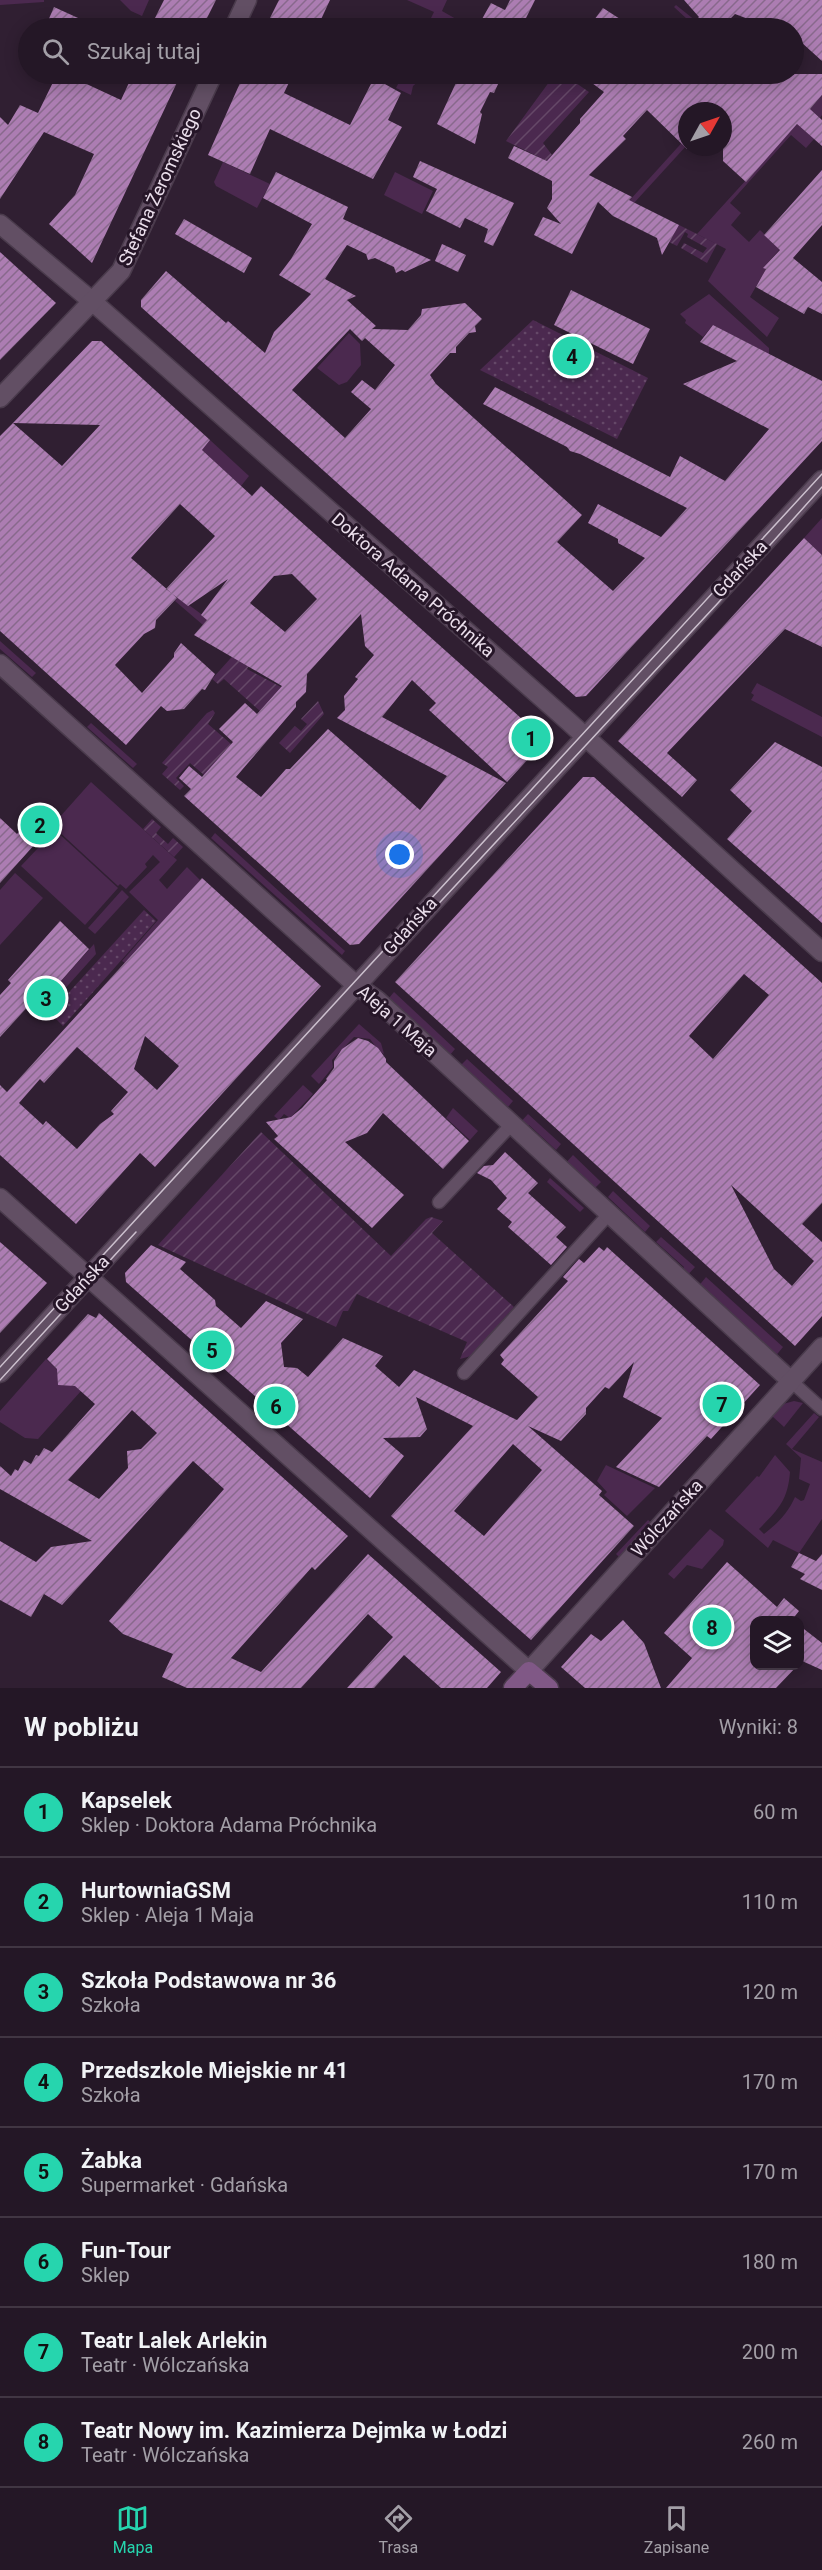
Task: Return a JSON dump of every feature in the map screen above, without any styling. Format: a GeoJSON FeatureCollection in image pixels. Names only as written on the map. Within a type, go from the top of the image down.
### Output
{"type":"FeatureCollection","features":[{"type":"Feature","properties":{"kind":"main road","name":"Wólczańska"},"geometry":{"type":"LineString","coordinates":[[513,1688],[529,1671]]}},
{"type":"Feature","properties":{"kind":"main road"},"geometry":{"type":"LineString","coordinates":[[529,1671],[549,1688]]}},
{"type":"Feature","properties":{"kind":"street"},"geometry":{"type":"LineString","coordinates":[[239,18],[247,0]]}},
{"type":"Feature","properties":{"kind":"street","name":"Stefana Żeromskiego"},"geometry":{"type":"LineString","coordinates":[[0,398],[121,271],[208,84]]}},
{"type":"Feature","properties":{"kind":"street","name":"Doktora Adama Próchnika"},"geometry":{"type":"LineString","coordinates":[[0,224],[93,302],[585,736],[822,952]]}},
{"type":"Feature","properties":{"kind":"street","name":"Gdańska"},"geometry":{"type":"LineString","coordinates":[[0,1373],[822,480]]}},
{"type":"Feature","properties":{"kind":"street","name":"Aleja 1 Maja"},"geometry":{"type":"LineString","coordinates":[[0,664],[356,985],[377,1000],[791,1381]]}},
{"type":"Feature","properties":{"kind":"street"},"geometry":{"type":"LineString","coordinates":[[0,1198],[529,1671]]}},
{"type":"Feature","properties":{"kind":"street","name":"Wólczańska"},"geometry":{"type":"LineString","coordinates":[[529,1671],[822,1347]]}},
{"type":"Feature","properties":{"kind":"lane"},"geometry":{"type":"LineString","coordinates":[[439,1202],[511,1125]]}},
{"type":"Feature","properties":{"kind":"lane"},"geometry":{"type":"LineString","coordinates":[[464,1373],[609,1214]]}},
{"type":"Feature","properties":{"kind":"lane"},"geometry":{"type":"LineString","coordinates":[[791,1381],[822,1409]]}},
{"type":"Feature","properties":{"kind":"shaded area"},"geometry":{"type":"Polygon","coordinates":[[[0,0],[44,0],[44,2],[0,5],[0,0]]]}},
{"type":"Feature","properties":{"kind":"shaded area"},"geometry":{"type":"Polygon","coordinates":[[[120,0],[149,0],[142,16],[131,11],[120,0]]]}},
{"type":"Feature","properties":{"kind":"shaded area"},"geometry":{"type":"Polygon","coordinates":[[[407,0],[447,0],[442,11],[454,18],[431,18],[434,12],[407,0]]]}},
{"type":"Feature","properties":{"kind":"shaded area"},"geometry":{"type":"Polygon","coordinates":[[[676,5],[692,18],[686,18],[674,7],[676,5]]]}},
{"type":"Feature","properties":{"kind":"shaded area"},"geometry":{"type":"Polygon","coordinates":[[[398,84],[415,84],[411,95],[396,88],[398,84]]]}},
{"type":"Feature","properties":{"kind":"shaded area"},"geometry":{"type":"Polygon","coordinates":[[[548,84],[577,84],[589,92],[543,143],[552,155],[547,161],[506,141],[548,84]]]}},
{"type":"Feature","properties":{"kind":"shaded area"},"geometry":{"type":"Polygon","coordinates":[[[822,95],[822,115],[820,118],[810,109],[822,95]]]}},
{"type":"Feature","properties":{"kind":"shaded area"},"geometry":{"type":"Polygon","coordinates":[[[797,124],[814,139],[806,148],[791,135],[730,203],[741,213],[731,225],[749,242],[760,230],[780,249],[764,267],[766,269],[750,297],[779,318],[767,337],[708,281],[726,249],[697,234],[797,124]]]}},
{"type":"Feature","properties":{"kind":"shaded area"},"geometry":{"type":"Polygon","coordinates":[[[678,147],[678,155],[634,203],[629,201],[678,147]]]}},
{"type":"Feature","properties":{"kind":"shaded area"},"geometry":{"type":"Polygon","coordinates":[[[223,162],[270,184],[257,208],[216,186],[214,182],[223,162]]]}},
{"type":"Feature","properties":{"kind":"shaded area"},"geometry":{"type":"Polygon","coordinates":[[[395,172],[433,191],[422,214],[384,195],[395,172]]]}},
{"type":"Feature","properties":{"kind":"shaded area"},"geometry":{"type":"Polygon","coordinates":[[[679,225],[717,244],[707,263],[681,248],[684,243],[703,253],[707,248],[687,237],[688,234],[685,232],[677,246],[669,242],[679,225]]]}},
{"type":"Feature","properties":{"kind":"shaded area"},"geometry":{"type":"Polygon","coordinates":[[[709,294],[769,348],[769,354],[713,325],[703,337],[685,323],[686,320],[680,314],[709,294]]]}},
{"type":"Feature","properties":{"kind":"shaded area"},"geometry":{"type":"Polygon","coordinates":[[[533,320],[648,378],[617,439],[480,370],[533,320]]]}},
{"type":"Feature","properties":{"kind":"shaded area"},"geometry":{"type":"Polygon","coordinates":[[[349,333],[360,344],[361,365],[347,382],[339,385],[317,368],[349,333]]]}},
{"type":"Feature","properties":{"kind":"shaded area"},"geometry":{"type":"Polygon","coordinates":[[[210,440],[249,476],[241,486],[202,450],[210,440]]]}},
{"type":"Feature","properties":{"kind":"shaded area"},"geometry":{"type":"Polygon","coordinates":[[[822,518],[822,555],[804,538],[822,518]]]}},
{"type":"Feature","properties":{"kind":"shaded area"},"geometry":{"type":"Polygon","coordinates":[[[178,597],[208,619],[203,625],[175,601],[178,597]]]}},
{"type":"Feature","properties":{"kind":"shaded area"},"geometry":{"type":"Polygon","coordinates":[[[0,641],[36,673],[32,677],[0,649],[0,641]]]}},
{"type":"Feature","properties":{"kind":"shaded area"},"geometry":{"type":"Polygon","coordinates":[[[238,650],[259,651],[247,669],[281,687],[260,711],[224,679],[218,684],[212,679],[238,650]]]}},
{"type":"Feature","properties":{"kind":"shaded area"},"geometry":{"type":"Polygon","coordinates":[[[757,683],[822,717],[822,737],[751,700],[754,695],[751,693],[757,683]]]}},
{"type":"Feature","properties":{"kind":"shaded area"},"geometry":{"type":"Polygon","coordinates":[[[318,701],[324,714],[290,753],[279,743],[295,726],[301,731],[307,724],[301,719],[318,701]]]}},
{"type":"Feature","properties":{"kind":"shaded area"},"geometry":{"type":"Polygon","coordinates":[[[213,710],[215,713],[208,724],[231,744],[204,775],[190,763],[176,778],[184,786],[180,790],[162,774],[168,767],[162,763],[207,713],[213,710]]]}},
{"type":"Feature","properties":{"kind":"shaded area"},"geometry":{"type":"Polygon","coordinates":[[[91,723],[137,764],[133,768],[87,727],[91,723]]]}},
{"type":"Feature","properties":{"kind":"shaded area"},"geometry":{"type":"Polygon","coordinates":[[[91,782],[177,860],[159,880],[167,889],[187,867],[200,880],[125,963],[122,961],[158,920],[129,892],[160,862],[153,855],[145,864],[147,867],[126,889],[120,884],[118,886],[55,828],[61,822],[58,819],[91,782]]]}},
{"type":"Feature","properties":{"kind":"shaded area"},"geometry":{"type":"Polygon","coordinates":[[[152,819],[161,827],[156,833],[168,844],[173,838],[183,847],[174,857],[143,829],[152,819]]]}},
{"type":"Feature","properties":{"kind":"shaded area"},"geometry":{"type":"Polygon","coordinates":[[[55,830],[118,888],[85,925],[21,866],[55,830]]]}},
{"type":"Feature","properties":{"kind":"shaded area"},"geometry":{"type":"Polygon","coordinates":[[[215,833],[345,951],[342,955],[211,838],[215,833]]]}},
{"type":"Feature","properties":{"kind":"shaded area"},"geometry":{"type":"Polygon","coordinates":[[[15,873],[43,898],[0,945],[0,890],[15,873]]]}},
{"type":"Feature","properties":{"kind":"shaded area"},"geometry":{"type":"Polygon","coordinates":[[[122,890],[129,897],[95,934],[88,928],[122,890]]]}},
{"type":"Feature","properties":{"kind":"shaded area"},"geometry":{"type":"Polygon","coordinates":[[[144,910],[156,921],[63,1026],[50,1013],[144,910]]]}},
{"type":"Feature","properties":{"kind":"shaded area"},"geometry":{"type":"Polygon","coordinates":[[[94,944],[96,954],[45,1011],[39,1006],[94,944]]]}},
{"type":"Feature","properties":{"kind":"shaded area"},"geometry":{"type":"Polygon","coordinates":[[[394,992],[455,1049],[450,1055],[389,998],[394,992]]]}},
{"type":"Feature","properties":{"kind":"shaded area"},"geometry":{"type":"Polygon","coordinates":[[[359,1024],[381,1043],[384,1054],[370,1039],[354,1037],[332,1060],[333,1067],[319,1084],[311,1076],[359,1024]]]}},
{"type":"Feature","properties":{"kind":"shaded area"},"geometry":{"type":"Polygon","coordinates":[[[467,1059],[513,1101],[508,1107],[461,1065],[467,1059]]]}},
{"type":"Feature","properties":{"kind":"shaded area"},"geometry":{"type":"Polygon","coordinates":[[[303,1085],[313,1094],[290,1118],[284,1114],[279,1120],[274,1116],[303,1085]]]}},
{"type":"Feature","properties":{"kind":"shaded area"},"geometry":{"type":"Polygon","coordinates":[[[453,1108],[478,1131],[470,1140],[446,1118],[453,1108]]]}},
{"type":"Feature","properties":{"kind":"shaded area"},"geometry":{"type":"Polygon","coordinates":[[[528,1114],[561,1144],[556,1150],[529,1125],[523,1130],[518,1125],[528,1114]]]}},
{"type":"Feature","properties":{"kind":"shaded area"},"geometry":{"type":"Polygon","coordinates":[[[261,1132],[391,1256],[426,1219],[431,1217],[443,1221],[432,1233],[514,1307],[471,1356],[460,1359],[467,1342],[357,1294],[348,1311],[343,1311],[336,1327],[158,1245],[261,1132]]]}},
{"type":"Feature","properties":{"kind":"shaded area"},"geometry":{"type":"Polygon","coordinates":[[[573,1155],[601,1182],[591,1192],[563,1166],[573,1155]]]}},
{"type":"Feature","properties":{"kind":"shaded area"},"geometry":{"type":"Polygon","coordinates":[[[550,1178],[584,1208],[580,1212],[547,1182],[550,1178]]]}},
{"type":"Feature","properties":{"kind":"shaded area"},"geometry":{"type":"Polygon","coordinates":[[[613,1191],[650,1226],[645,1232],[608,1197],[613,1191]]]}},
{"type":"Feature","properties":{"kind":"shaded area"},"geometry":{"type":"Polygon","coordinates":[[[661,1237],[695,1267],[685,1278],[680,1273],[684,1267],[656,1242],[661,1237]]]}},
{"type":"Feature","properties":{"kind":"shaded area"},"geometry":{"type":"Polygon","coordinates":[[[706,1277],[783,1347],[774,1358],[697,1288],[706,1277]]]}},
{"type":"Feature","properties":{"kind":"shaded area"},"geometry":{"type":"Polygon","coordinates":[[[46,1359],[60,1372],[58,1382],[68,1385],[72,1383],[81,1391],[38,1439],[25,1438],[0,1422],[0,1411],[46,1359]]]}},
{"type":"Feature","properties":{"kind":"shaded area"},"geometry":{"type":"Polygon","coordinates":[[[794,1401],[803,1403],[784,1427],[772,1416],[783,1404],[794,1401]]]}},
{"type":"Feature","properties":{"kind":"shaded area"},"geometry":{"type":"Polygon","coordinates":[[[814,1413],[819,1417],[792,1449],[822,1462],[822,1519],[799,1553],[773,1540],[768,1548],[725,1511],[757,1476],[759,1477],[775,1455],[790,1472],[789,1482],[781,1504],[759,1529],[764,1534],[773,1526],[786,1513],[795,1497],[801,1501],[804,1500],[810,1484],[799,1479],[801,1458],[786,1444],[814,1413]]]}},
{"type":"Feature","properties":{"kind":"shaded area"},"geometry":{"type":"Polygon","coordinates":[[[606,1465],[655,1488],[627,1516],[604,1495],[607,1492],[597,1481],[606,1465]]]}},
{"type":"Feature","properties":{"kind":"shaded area"},"geometry":{"type":"Polygon","coordinates":[[[648,1520],[653,1524],[621,1559],[616,1554],[648,1520]]]}},
{"type":"Feature","properties":{"kind":"shaded area"},"geometry":{"type":"Polygon","coordinates":[[[710,1529],[724,1540],[723,1545],[702,1569],[687,1565],[674,1579],[668,1574],[710,1529]]]}},
{"type":"Feature","properties":{"kind":"building"},"geometry":{"type":"Polygon","coordinates":[[[164,0],[216,0],[207,18],[155,18],[164,0]]]}},
{"type":"Feature","properties":{"kind":"building"},"geometry":{"type":"Polygon","coordinates":[[[279,0],[330,0],[322,18],[270,18],[279,0]]]}},
{"type":"Feature","properties":{"kind":"building"},"geometry":{"type":"Polygon","coordinates":[[[510,0],[535,0],[526,18],[483,18],[491,3],[505,10],[510,0]]]}},
{"type":"Feature","properties":{"kind":"building"},"geometry":{"type":"Polygon","coordinates":[[[684,0],[822,0],[822,61],[804,45],[804,18],[746,18],[735,14],[731,18],[699,17],[684,0]]]}},
{"type":"Feature","properties":{"kind":"building"},"geometry":{"type":"Polygon","coordinates":[[[54,7],[78,18],[49,18],[54,7]]]}},
{"type":"Feature","properties":{"kind":"building"},"geometry":{"type":"Polygon","coordinates":[[[603,8],[618,18],[596,18],[603,8]]]}},
{"type":"Feature","properties":{"kind":"building"},"geometry":{"type":"Polygon","coordinates":[[[804,74],[822,74],[822,95],[810,109],[822,120],[822,146],[797,124],[746,182],[723,161],[723,156],[732,156],[732,102],[678,102],[678,140],[647,110],[623,136],[626,139],[589,175],[632,197],[629,200],[679,225],[662,255],[657,238],[613,216],[598,202],[572,254],[534,235],[543,217],[561,224],[547,208],[552,199],[552,181],[508,158],[514,146],[547,161],[580,123],[580,119],[604,92],[593,84],[804,84],[804,74]]]}},
{"type":"Feature","properties":{"kind":"building"},"geometry":{"type":"Polygon","coordinates":[[[52,84],[87,84],[121,100],[128,84],[176,84],[92,263],[49,224],[75,195],[94,154],[44,132],[0,199],[0,117],[8,125],[20,105],[38,113],[52,84]]]}},
{"type":"Feature","properties":{"kind":"building"},"geometry":{"type":"Polygon","coordinates":[[[240,84],[288,84],[284,93],[350,125],[371,84],[385,84],[401,93],[388,120],[402,127],[373,179],[270,129],[250,174],[208,155],[240,84]]]}},
{"type":"Feature","properties":{"kind":"building"},"geometry":{"type":"Polygon","coordinates":[[[455,84],[498,84],[494,93],[490,92],[480,112],[482,114],[475,144],[437,124],[455,84]]]}},
{"type":"Feature","properties":{"kind":"building"},"geometry":{"type":"Polygon","coordinates":[[[420,161],[514,203],[493,246],[484,242],[488,229],[465,218],[460,228],[426,211],[437,189],[413,177],[420,161]]]}},
{"type":"Feature","properties":{"kind":"building"},"geometry":{"type":"Polygon","coordinates":[[[822,170],[822,225],[793,258],[822,282],[822,314],[808,307],[804,314],[756,287],[766,269],[763,268],[780,250],[764,235],[822,170]]]}},
{"type":"Feature","properties":{"kind":"building"},"geometry":{"type":"Polygon","coordinates":[[[276,172],[348,207],[343,219],[431,260],[405,272],[402,270],[396,273],[394,267],[375,258],[368,260],[366,254],[347,245],[325,279],[356,296],[347,300],[376,326],[372,329],[408,330],[421,315],[422,309],[465,303],[482,319],[475,326],[476,332],[469,333],[456,347],[456,353],[450,353],[430,375],[436,384],[582,515],[557,542],[613,591],[645,558],[618,543],[618,539],[588,523],[598,504],[661,537],[687,508],[570,451],[567,447],[483,404],[495,387],[670,477],[680,456],[725,481],[769,429],[683,384],[737,361],[700,342],[713,325],[822,381],[822,441],[586,696],[576,697],[141,307],[141,300],[166,271],[265,353],[274,332],[311,294],[279,275],[312,224],[263,198],[276,172]],[[350,329],[292,390],[345,438],[371,409],[351,392],[362,380],[375,390],[395,365],[365,338],[362,341],[350,329]]]}},
{"type":"Feature","properties":{"kind":"building"},"geometry":{"type":"Polygon","coordinates":[[[184,219],[252,258],[244,273],[175,234],[184,219]]]}},
{"type":"Feature","properties":{"kind":"building"},"geometry":{"type":"Polygon","coordinates":[[[442,244],[466,255],[458,272],[435,261],[442,244]]]}},
{"type":"Feature","properties":{"kind":"building"},"geometry":{"type":"Polygon","coordinates":[[[0,252],[56,303],[0,360],[0,252]]]}},
{"type":"Feature","properties":{"kind":"building"},"geometry":{"type":"Polygon","coordinates":[[[571,290],[650,329],[633,364],[554,325],[571,290]]]}},
{"type":"Feature","properties":{"kind":"building"},"geometry":{"type":"Polygon","coordinates":[[[92,341],[101,341],[210,440],[202,450],[252,496],[261,486],[541,736],[542,744],[507,782],[429,710],[436,703],[412,680],[382,717],[506,783],[359,944],[350,945],[184,796],[191,789],[179,778],[189,766],[202,777],[233,742],[219,729],[245,703],[257,714],[282,686],[194,635],[207,620],[201,615],[228,579],[188,606],[172,594],[177,598],[156,620],[155,628],[144,634],[115,665],[142,693],[174,657],[181,643],[215,674],[205,690],[202,689],[184,709],[167,711],[161,706],[126,745],[0,631],[0,436],[92,341]],[[13,423],[62,466],[100,425],[13,423]],[[180,504],[131,558],[166,589],[215,536],[180,504]],[[292,574],[274,576],[250,603],[285,632],[317,599],[292,574]],[[361,614],[307,674],[306,692],[296,702],[296,707],[236,777],[261,797],[286,769],[290,769],[328,729],[420,810],[447,776],[337,718],[345,710],[344,696],[358,679],[355,677],[374,655],[365,646],[361,614]]]}},
{"type":"Feature","properties":{"kind":"building"},"geometry":{"type":"Polygon","coordinates":[[[804,538],[822,555],[822,647],[785,629],[667,753],[697,780],[682,797],[618,741],[804,538]]]}},
{"type":"Feature","properties":{"kind":"building"},"geometry":{"type":"Polygon","coordinates":[[[775,742],[822,767],[822,923],[727,839],[752,811],[730,790],[775,742]]]}},
{"type":"Feature","properties":{"kind":"building"},"geometry":{"type":"Polygon","coordinates":[[[583,777],[594,777],[822,983],[822,1203],[802,1224],[822,1242],[822,1316],[795,1346],[395,982],[583,777]],[[744,974],[689,1036],[713,1059],[769,995],[744,974]],[[731,1185],[774,1269],[792,1286],[814,1261],[731,1185]]]}},
{"type":"Feature","properties":{"kind":"building"},"geometry":{"type":"Polygon","coordinates":[[[38,811],[53,824],[0,883],[0,818],[17,834],[38,811]]]}},
{"type":"Feature","properties":{"kind":"building"},"geometry":{"type":"Polygon","coordinates":[[[202,878],[321,986],[155,1167],[140,1153],[76,1224],[0,1155],[0,1085],[7,1092],[202,878]],[[145,1036],[134,1069],[157,1090],[179,1066],[145,1036]],[[77,1047],[44,1083],[40,1079],[19,1103],[43,1125],[46,1121],[77,1149],[100,1124],[114,1114],[111,1111],[128,1092],[77,1047]]]}},
{"type":"Feature","properties":{"kind":"building"},"geometry":{"type":"Polygon","coordinates":[[[60,921],[89,949],[39,1006],[33,1001],[0,1037],[0,995],[11,983],[8,980],[60,921]]]}},
{"type":"Feature","properties":{"kind":"building"},"geometry":{"type":"Polygon","coordinates":[[[358,1038],[378,1048],[386,1062],[469,1141],[443,1169],[383,1113],[367,1133],[345,1142],[404,1195],[372,1228],[274,1139],[278,1136],[266,1122],[291,1117],[302,1108],[327,1080],[334,1068],[334,1061],[342,1049],[358,1038]]]}},
{"type":"Feature","properties":{"kind":"building"},"geometry":{"type":"Polygon","coordinates":[[[505,1152],[538,1183],[528,1193],[566,1227],[556,1237],[567,1247],[551,1265],[508,1227],[512,1222],[497,1209],[507,1198],[491,1180],[477,1173],[484,1166],[493,1165],[505,1152]]]}},
{"type":"Feature","properties":{"kind":"building"},"geometry":{"type":"Polygon","coordinates":[[[0,1242],[47,1283],[0,1333],[0,1242]]]}},
{"type":"Feature","properties":{"kind":"building"},"geometry":{"type":"Polygon","coordinates":[[[151,1245],[186,1262],[180,1269],[215,1300],[216,1306],[241,1328],[266,1301],[303,1319],[281,1343],[284,1367],[297,1368],[308,1377],[343,1338],[383,1356],[375,1366],[399,1387],[414,1370],[517,1420],[538,1397],[501,1364],[504,1360],[500,1355],[568,1281],[563,1277],[579,1259],[584,1263],[599,1247],[604,1251],[607,1247],[760,1385],[711,1439],[707,1436],[659,1487],[616,1467],[662,1418],[623,1397],[634,1362],[609,1389],[605,1387],[586,1408],[586,1414],[561,1441],[528,1426],[602,1491],[599,1495],[634,1526],[531,1640],[391,1516],[473,1426],[416,1397],[427,1429],[420,1437],[383,1438],[404,1456],[370,1498],[126,1282],[125,1273],[151,1245]],[[513,1444],[454,1511],[484,1536],[542,1470],[513,1444]]]}},
{"type":"Feature","properties":{"kind":"building"},"geometry":{"type":"Polygon","coordinates":[[[99,1313],[348,1536],[315,1570],[312,1567],[231,1658],[261,1672],[368,1554],[501,1672],[487,1688],[441,1688],[404,1655],[374,1688],[347,1688],[393,1637],[368,1614],[301,1688],[187,1688],[162,1677],[173,1654],[123,1634],[109,1621],[224,1489],[193,1461],[62,1605],[44,1594],[31,1617],[0,1600],[0,1541],[36,1562],[51,1547],[92,1541],[0,1489],[0,1466],[11,1476],[15,1469],[18,1471],[24,1460],[31,1464],[44,1448],[52,1452],[95,1404],[75,1386],[58,1385],[57,1369],[47,1359],[88,1314],[96,1318],[99,1313]],[[132,1410],[68,1480],[99,1499],[128,1468],[127,1451],[141,1449],[157,1433],[132,1410]]]}},
{"type":"Feature","properties":{"kind":"building"},"geometry":{"type":"Polygon","coordinates":[[[799,1553],[816,1561],[822,1554],[822,1590],[800,1579],[805,1574],[791,1567],[799,1553]]]}},
{"type":"Feature","properties":{"kind":"building"},"geometry":{"type":"Polygon","coordinates":[[[727,1562],[777,1607],[784,1598],[799,1611],[795,1616],[750,1616],[750,1670],[793,1670],[776,1688],[666,1688],[692,1658],[664,1633],[727,1562]]]}},
{"type":"Feature","properties":{"kind":"building"},"geometry":{"type":"Polygon","coordinates":[[[623,1620],[644,1643],[661,1688],[585,1688],[561,1667],[591,1634],[601,1641],[623,1620]]]}},
{"type":"Feature","properties":{"kind":"building"},"geometry":{"type":"Polygon","coordinates":[[[804,1629],[822,1643],[822,1670],[804,1662],[804,1629]]]}},
{"type":"Feature","properties":{"kind":"tram line"},"geometry":{"type":"LineString","coordinates":[[0,1367],[822,474]]}},
{"type":"Feature","properties":{"kind":"tram line"},"geometry":{"type":"LineString","coordinates":[[390,956],[718,603],[822,487]]}},
{"type":"Feature","properties":{"kind":"tram line"},"geometry":{"type":"LineString","coordinates":[[0,1380],[136,1232]]}},
{"type":"Feature","properties":{"kind":"place","name":"Przedszkole Miejskie nr 41"},"geometry":{"type":"Point","coordinates":[572,356]}},
{"type":"Feature","properties":{"kind":"place","name":"Kapselek"},"geometry":{"type":"Point","coordinates":[531,738]}},
{"type":"Feature","properties":{"kind":"place","name":"HurtowniaGSM"},"geometry":{"type":"Point","coordinates":[40,825]}},
{"type":"Feature","properties":{"kind":"place","name":"Szkoła Podstawowa nr 36"},"geometry":{"type":"Point","coordinates":[46,998]}},
{"type":"Feature","properties":{"kind":"place","name":"Żabka"},"geometry":{"type":"Point","coordinates":[212,1350]}},
{"type":"Feature","properties":{"kind":"place","name":"Teatr Lalek Arlekin"},"geometry":{"type":"Point","coordinates":[722,1404]}},
{"type":"Feature","properties":{"kind":"place","name":"Fun-Tour"},"geometry":{"type":"Point","coordinates":[276,1406]}},
{"type":"Feature","properties":{"kind":"place","name":"Teatr Nowy im. Kazimierza Dejmka w Łodzi"},"geometry":{"type":"Point","coordinates":[712,1627]}}]}
